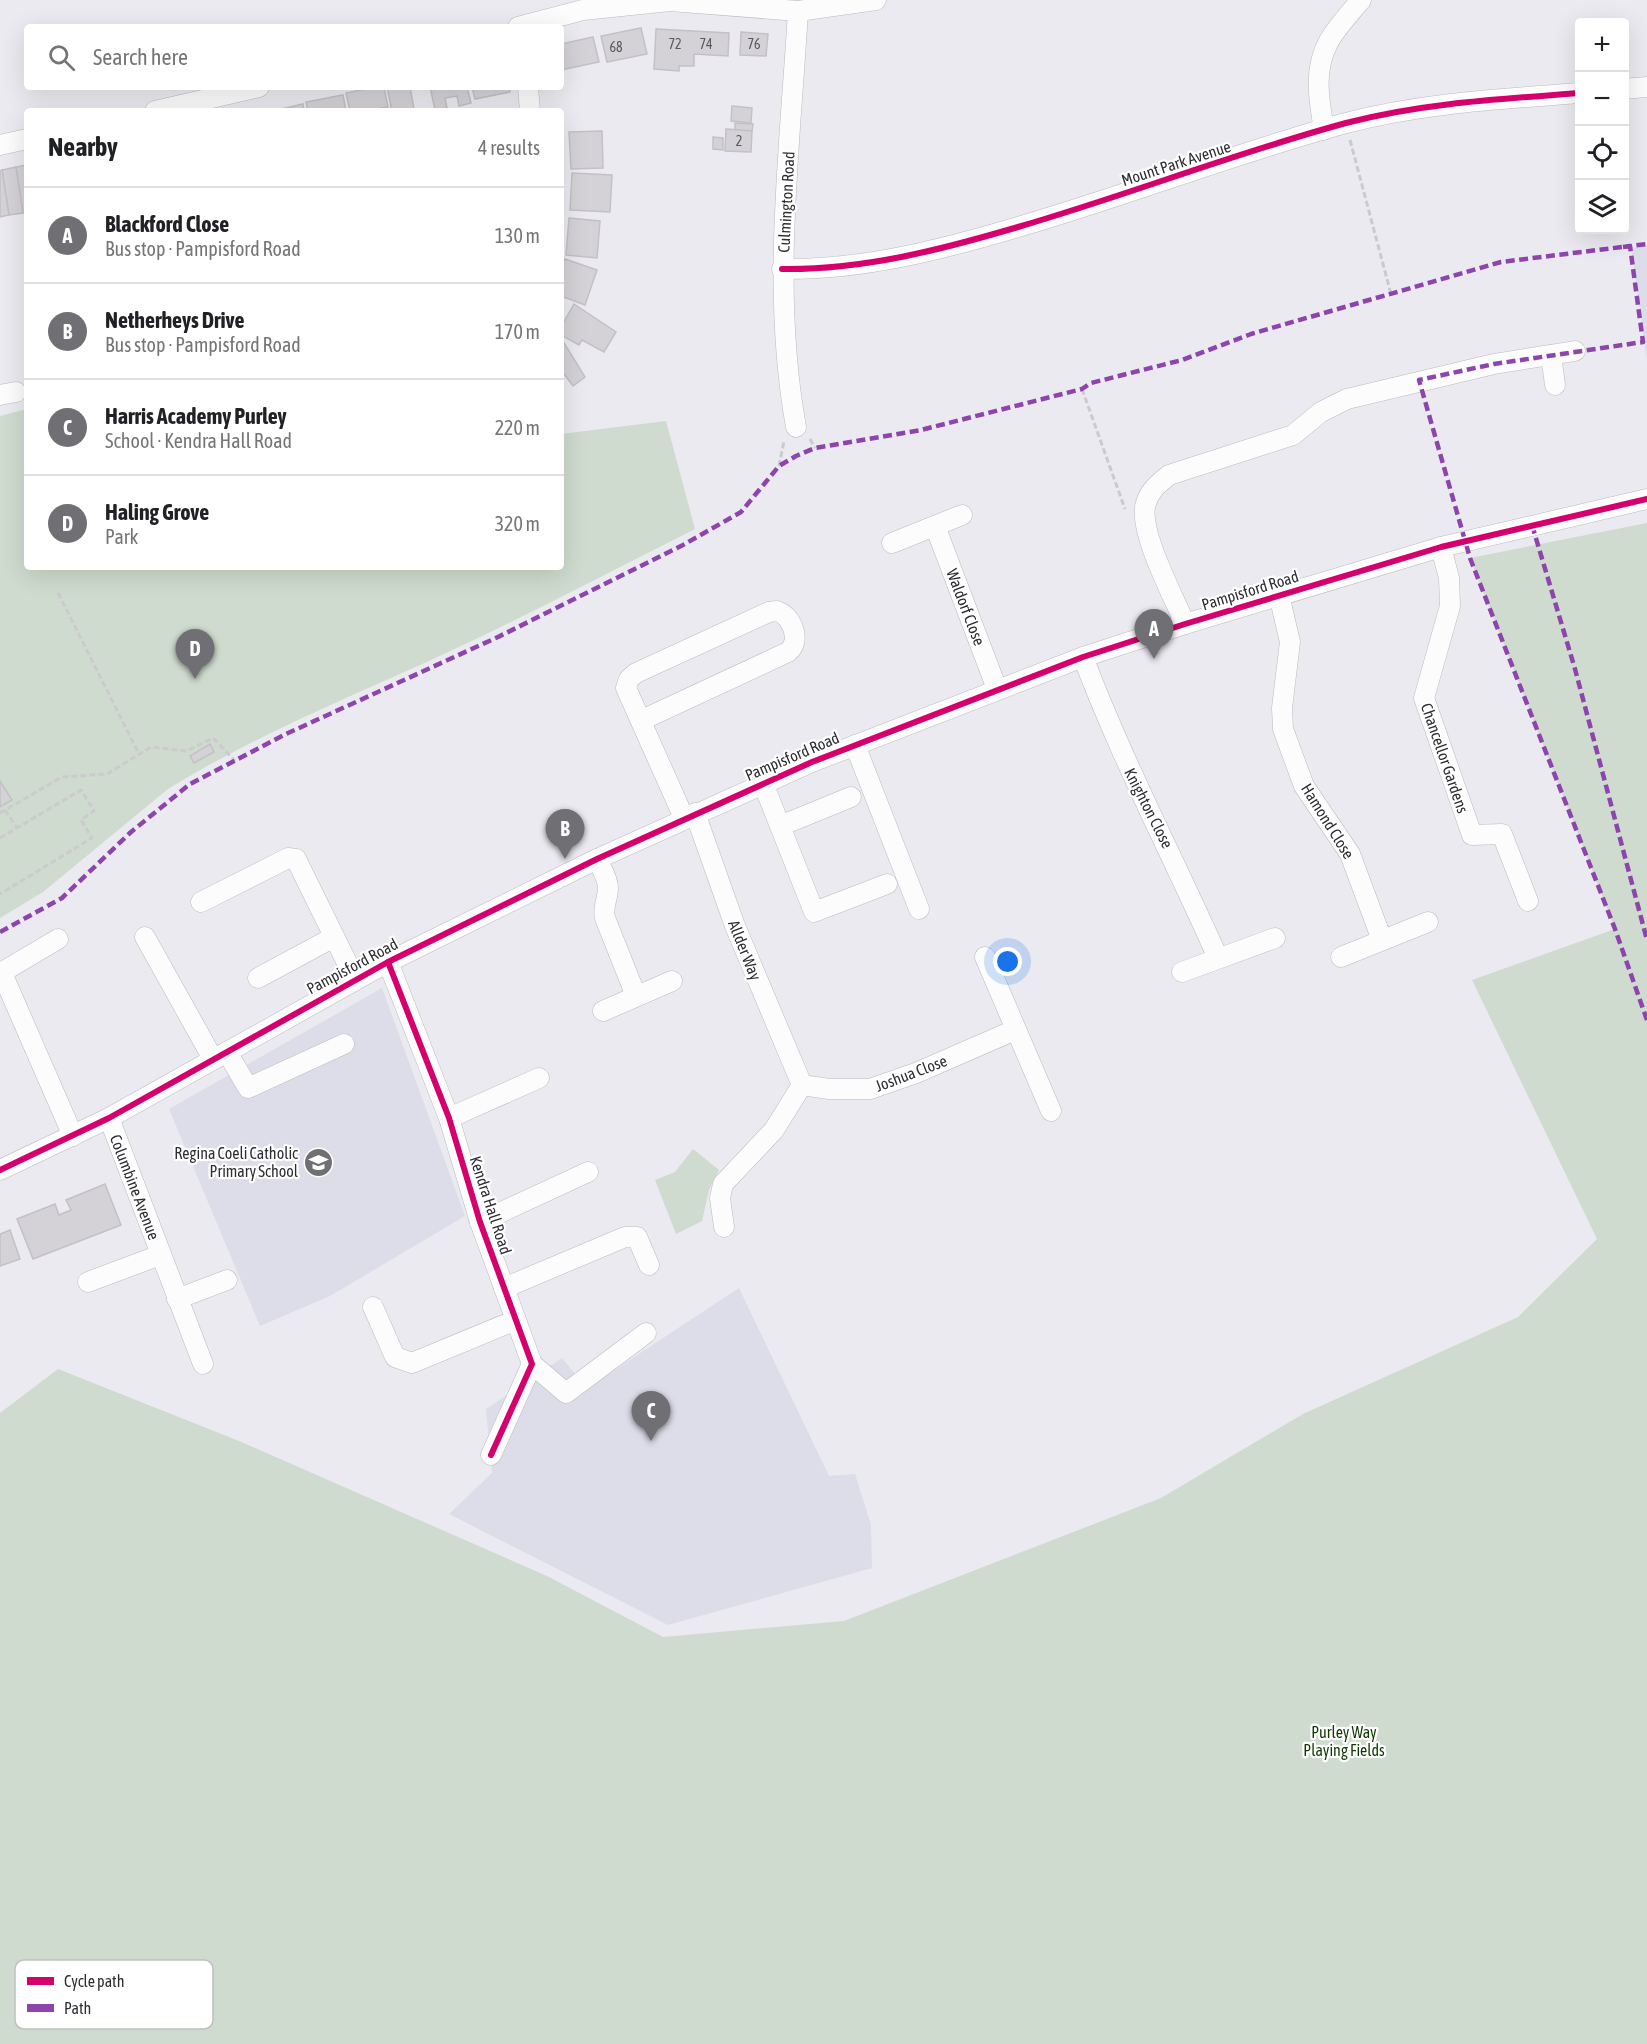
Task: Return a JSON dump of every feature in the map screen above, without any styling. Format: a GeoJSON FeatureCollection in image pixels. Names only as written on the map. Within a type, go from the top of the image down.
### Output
{"type":"FeatureCollection","features":[{"type":"Feature","properties":{"kind":"street"},"geometry":{"type":"LineString","coordinates":[[529,24],[583,10],[670,1],[798,11],[876,0]]}},
{"type":"Feature","properties":{"kind":"street"},"geometry":{"type":"LineString","coordinates":[[1324,130],[1318,91],[1321,65],[1328,41],[1361,0]]}},
{"type":"Feature","properties":{"kind":"street","name":"Culmington Road"},"geometry":{"type":"LineString","coordinates":[[796,428],[787,376],[782,269],[798,11]]}},
{"type":"Feature","properties":{"kind":"street"},"geometry":{"type":"LineString","coordinates":[[1629,89],[1647,87]]}},
{"type":"Feature","properties":{"kind":"street"},"geometry":{"type":"LineString","coordinates":[[168,108],[246,90]]}},
{"type":"Feature","properties":{"kind":"street"},"geometry":{"type":"LineString","coordinates":[[528,90],[530,108]]}},
{"type":"Feature","properties":{"kind":"street","name":"Mount Park Avenue"},"geometry":{"type":"LineString","coordinates":[[782,269],[829,270],[904,257],[973,240],[1091,206],[1345,124],[1440,104],[1575,93]]}},
{"type":"Feature","properties":{"kind":"street"},"geometry":{"type":"LineString","coordinates":[[0,145],[24,140]]}},
{"type":"Feature","properties":{"kind":"street"},"geometry":{"type":"LineString","coordinates":[[1185,624],[1146,528],[1145,506],[1153,487],[1169,475],[1293,435],[1321,412],[1347,399],[1494,364],[1575,351]]}},
{"type":"Feature","properties":{"kind":"street"},"geometry":{"type":"LineString","coordinates":[[1551,355],[1555,385]]}},
{"type":"Feature","properties":{"kind":"street","name":"Pampisford Road"},"geometry":{"type":"LineString","coordinates":[[0,1170],[109,1118],[388,962],[689,816],[855,744],[1083,657],[1185,624],[1441,547],[1647,499]]}},
{"type":"Feature","properties":{"kind":"street"},"geometry":{"type":"LineString","coordinates":[[892,543],[962,514]]}},
{"type":"Feature","properties":{"kind":"street","name":"Waldorf Close"},"geometry":{"type":"LineString","coordinates":[[936,526],[997,689]]}},
{"type":"Feature","properties":{"kind":"street","name":"Chancellor Gardens"},"geometry":{"type":"LineString","coordinates":[[1441,547],[1449,578],[1450,606],[1424,698],[1472,835],[1502,834],[1528,901]]}},
{"type":"Feature","properties":{"kind":"street","name":"Hamond Close"},"geometry":{"type":"LineString","coordinates":[[1279,595],[1290,642],[1282,708],[1283,729],[1304,786],[1350,854],[1382,940]]}},
{"type":"Feature","properties":{"kind":"street","name":"Allder Way"},"geometry":{"type":"LineString","coordinates":[[642,720],[788,651],[794,646],[795,639],[787,618],[777,611],[769,612],[636,673],[629,679],[626,688],[689,816],[802,1085]]}},
{"type":"Feature","properties":{"kind":"street","name":"Knighton Close"},"geometry":{"type":"LineString","coordinates":[[1083,657],[1131,773],[1168,845],[1218,958]]}},
{"type":"Feature","properties":{"kind":"street"},"geometry":{"type":"LineString","coordinates":[[855,744],[919,909]]}},
{"type":"Feature","properties":{"kind":"street"},"geometry":{"type":"LineString","coordinates":[[763,783],[814,912],[887,884]]}},
{"type":"Feature","properties":{"kind":"street"},"geometry":{"type":"LineString","coordinates":[[780,826],[851,797]]}},
{"type":"Feature","properties":{"kind":"street"},"geometry":{"type":"LineString","coordinates":[[201,902],[288,858],[296,860],[355,979]]}},
{"type":"Feature","properties":{"kind":"street"},"geometry":{"type":"LineString","coordinates":[[597,859],[607,881],[608,890],[602,908],[636,996]]}},
{"type":"Feature","properties":{"kind":"street"},"geometry":{"type":"LineString","coordinates":[[1341,957],[1428,922]]}},
{"type":"Feature","properties":{"kind":"street"},"geometry":{"type":"LineString","coordinates":[[145,937],[220,1055],[248,1088],[344,1044]]}},
{"type":"Feature","properties":{"kind":"street"},"geometry":{"type":"LineString","coordinates":[[258,978],[334,937]]}},
{"type":"Feature","properties":{"kind":"street"},"geometry":{"type":"LineString","coordinates":[[1182,972],[1275,938]]}},
{"type":"Feature","properties":{"kind":"street"},"geometry":{"type":"LineString","coordinates":[[58,939],[4,971],[5,980],[74,1136]]}},
{"type":"Feature","properties":{"kind":"street"},"geometry":{"type":"LineString","coordinates":[[985,957],[1052,1111]]}},
{"type":"Feature","properties":{"kind":"street","name":"Kendra Hall Road"},"geometry":{"type":"LineString","coordinates":[[388,962],[449,1118],[480,1222],[532,1364]]}},
{"type":"Feature","properties":{"kind":"street"},"geometry":{"type":"LineString","coordinates":[[603,1011],[672,981]]}},
{"type":"Feature","properties":{"kind":"street","name":"Joshua Close"},"geometry":{"type":"LineString","coordinates":[[802,1085],[829,1089],[870,1089],[916,1073],[1015,1030]]}},
{"type":"Feature","properties":{"kind":"street"},"geometry":{"type":"LineString","coordinates":[[449,1118],[539,1078]]}},
{"type":"Feature","properties":{"kind":"street"},"geometry":{"type":"LineString","coordinates":[[724,1227],[720,1198],[723,1184],[774,1130],[802,1085]]}},
{"type":"Feature","properties":{"kind":"street","name":"Columbine Avenue"},"geometry":{"type":"LineString","coordinates":[[109,1118],[203,1364]]}},
{"type":"Feature","properties":{"kind":"street"},"geometry":{"type":"LineString","coordinates":[[480,1222],[588,1172]]}},
{"type":"Feature","properties":{"kind":"street"},"geometry":{"type":"LineString","coordinates":[[504,1288],[625,1237],[637,1237],[649,1265]]}},
{"type":"Feature","properties":{"kind":"street","name":"Columbine Avenue"},"geometry":{"type":"LineString","coordinates":[[88,1282],[160,1255]]}},
{"type":"Feature","properties":{"kind":"street"},"geometry":{"type":"LineString","coordinates":[[177,1299],[227,1280]]}},
{"type":"Feature","properties":{"kind":"street"},"geometry":{"type":"LineString","coordinates":[[373,1307],[395,1357],[412,1363],[516,1320]]}},
{"type":"Feature","properties":{"kind":"street"},"geometry":{"type":"LineString","coordinates":[[491,1455],[532,1364],[566,1393],[646,1334]]}},
{"type":"Feature","properties":{"kind":"path"},"geometry":{"type":"LineString","coordinates":[[1345,124],[1391,294]]}},
{"type":"Feature","properties":{"kind":"path"},"geometry":{"type":"LineString","coordinates":[[1082,389],[1128,516],[1146,528]]}},
{"type":"Feature","properties":{"kind":"path"},"geometry":{"type":"LineString","coordinates":[[779,466],[784,442],[796,428]]}},
{"type":"Feature","properties":{"kind":"path"},"geometry":{"type":"LineString","coordinates":[[58,593],[139,754]]}},
{"type":"Feature","properties":{"kind":"path"},"geometry":{"type":"LineString","coordinates":[[0,813],[62,777],[107,774],[151,747],[187,751],[213,738],[235,761]]}},
{"type":"Feature","properties":{"kind":"path"},"geometry":{"type":"LineString","coordinates":[[0,838],[81,790],[94,811],[81,820],[92,838],[0,894]]}},
{"type":"Feature","properties":{"kind":"path"},"geometry":{"type":"LineString","coordinates":[[5,810],[17,828]]}},
{"type":"Feature","properties":{"kind":"shaded area"},"geometry":{"type":"Polygon","coordinates":[[[1647,246],[1647,361],[1631,248],[1647,246]]]}},
{"type":"Feature","properties":{"kind":"shaded area","name":"Regina Coeli Catholic Primary School"},"geometry":{"type":"Polygon","coordinates":[[[382,988],[465,1216],[330,1296],[260,1326],[169,1109],[382,988]]]}},
{"type":"Feature","properties":{"kind":"shaded area"},"geometry":{"type":"Polygon","coordinates":[[[739,1288],[829,1476],[855,1474],[871,1525],[872,1568],[668,1625],[449,1514],[492,1473],[486,1409],[562,1358],[587,1388],[739,1288]]]}},
{"type":"Feature","properties":{"kind":"green space"},"geometry":{"type":"Polygon","coordinates":[[[24,410],[24,570],[564,570],[564,434],[666,421],[695,529],[509,623],[305,717],[201,769],[168,789],[43,892],[0,918],[0,416],[24,410]]]}},
{"type":"Feature","properties":{"kind":"green space","name":"Purley Way Playing Fields"},"geometry":{"type":"Polygon","coordinates":[[[1647,523],[1647,2044],[0,2044],[0,1413],[58,1369],[239,1441],[547,1576],[663,1637],[844,1621],[1161,1498],[1303,1414],[1518,1317],[1597,1239],[1472,980],[1615,929],[1470,558],[1647,523]]]}},
{"type":"Feature","properties":{"kind":"green space"},"geometry":{"type":"Polygon","coordinates":[[[693,1149],[719,1170],[709,1190],[702,1221],[676,1234],[655,1180],[675,1172],[693,1149]]]}},
{"type":"Feature","properties":{"kind":"building"},"geometry":{"type":"Polygon","coordinates":[[[641,28],[647,54],[607,62],[601,36],[641,28]]]}},
{"type":"Feature","properties":{"kind":"building"},"geometry":{"type":"Polygon","coordinates":[[[656,29],[729,33],[728,56],[694,54],[694,66],[679,66],[679,71],[654,69],[656,29]]]}},
{"type":"Feature","properties":{"kind":"building"},"geometry":{"type":"Polygon","coordinates":[[[741,32],[768,34],[766,56],[740,55],[741,32]]]}},
{"type":"Feature","properties":{"kind":"building"},"geometry":{"type":"Polygon","coordinates":[[[593,37],[599,62],[564,69],[564,43],[593,37]]]}},
{"type":"Feature","properties":{"kind":"building"},"geometry":{"type":"Polygon","coordinates":[[[361,90],[385,90],[388,107],[349,108],[346,93],[361,90]]]}},
{"type":"Feature","properties":{"kind":"building"},"geometry":{"type":"Polygon","coordinates":[[[388,90],[411,90],[414,108],[391,108],[388,90]]]}},
{"type":"Feature","properties":{"kind":"building"},"geometry":{"type":"Polygon","coordinates":[[[431,90],[468,90],[471,103],[459,106],[457,96],[445,98],[447,108],[435,108],[431,90]]]}},
{"type":"Feature","properties":{"kind":"building"},"geometry":{"type":"Polygon","coordinates":[[[473,90],[510,90],[510,92],[475,99],[473,90]]]}},
{"type":"Feature","properties":{"kind":"building"},"geometry":{"type":"Polygon","coordinates":[[[343,95],[345,108],[307,108],[306,102],[343,95]]]}},
{"type":"Feature","properties":{"kind":"building"},"geometry":{"type":"Polygon","coordinates":[[[303,104],[304,108],[286,108],[303,104]]]}},
{"type":"Feature","properties":{"kind":"building"},"geometry":{"type":"Polygon","coordinates":[[[732,106],[752,108],[751,123],[731,121],[732,106]]]}},
{"type":"Feature","properties":{"kind":"building"},"geometry":{"type":"Polygon","coordinates":[[[735,123],[753,124],[752,131],[735,130],[735,123]]]}},
{"type":"Feature","properties":{"kind":"building"},"geometry":{"type":"Polygon","coordinates":[[[726,129],[752,131],[751,152],[725,151],[726,129]]]}},
{"type":"Feature","properties":{"kind":"building"},"geometry":{"type":"Polygon","coordinates":[[[602,131],[603,168],[571,169],[569,132],[602,131]]]}},
{"type":"Feature","properties":{"kind":"building"},"geometry":{"type":"Polygon","coordinates":[[[713,137],[723,138],[723,150],[713,149],[713,137]]]}},
{"type":"Feature","properties":{"kind":"building"},"geometry":{"type":"Polygon","coordinates":[[[24,166],[23,213],[16,167],[24,166]]]}},
{"type":"Feature","properties":{"kind":"building"},"geometry":{"type":"Polygon","coordinates":[[[16,167],[23,213],[9,215],[2,170],[16,167]]]}},
{"type":"Feature","properties":{"kind":"building"},"geometry":{"type":"Polygon","coordinates":[[[2,170],[9,215],[0,217],[0,171],[2,170]]]}},
{"type":"Feature","properties":{"kind":"building"},"geometry":{"type":"Polygon","coordinates":[[[572,173],[612,175],[610,212],[570,210],[572,173]]]}},
{"type":"Feature","properties":{"kind":"building"},"geometry":{"type":"Polygon","coordinates":[[[569,218],[600,221],[597,258],[566,255],[569,218]]]}},
{"type":"Feature","properties":{"kind":"building"},"geometry":{"type":"Polygon","coordinates":[[[565,259],[597,270],[585,305],[564,297],[565,259]]]}},
{"type":"Feature","properties":{"kind":"building"},"geometry":{"type":"Polygon","coordinates":[[[574,304],[616,332],[604,352],[582,340],[579,345],[564,337],[564,322],[574,304]]]}},
{"type":"Feature","properties":{"kind":"building"},"geometry":{"type":"Polygon","coordinates":[[[564,343],[585,377],[573,386],[564,374],[564,343]]]}},
{"type":"Feature","properties":{"kind":"building"},"geometry":{"type":"Polygon","coordinates":[[[210,744],[214,752],[194,763],[190,756],[210,744]]]}},
{"type":"Feature","properties":{"kind":"building"},"geometry":{"type":"Polygon","coordinates":[[[0,781],[12,800],[0,807],[0,781]]]}},
{"type":"Feature","properties":{"kind":"building"},"geometry":{"type":"Polygon","coordinates":[[[105,1184],[121,1225],[33,1259],[17,1219],[55,1204],[59,1215],[71,1210],[66,1200],[105,1184]]]}},
{"type":"Feature","properties":{"kind":"building"},"geometry":{"type":"Polygon","coordinates":[[[10,1230],[20,1259],[0,1266],[0,1234],[10,1230]]]}},
{"type":"Feature","properties":{"kind":"marked path"},"geometry":{"type":"LineString","coordinates":[[1623,247],[1647,244]]}},
{"type":"Feature","properties":{"kind":"marked path"},"geometry":{"type":"LineString","coordinates":[[0,932],[62,898],[131,832],[190,784],[286,734],[498,637],[683,545],[741,512],[779,466],[815,448],[921,430],[1082,389],[1091,383],[1182,360],[1251,334],[1501,262],[1630,246],[1643,342],[1494,364],[1419,380],[1470,558],[1615,929],[1647,1020]]}},
{"type":"Feature","properties":{"kind":"marked path"},"geometry":{"type":"LineString","coordinates":[[1532,525],[1575,669],[1647,940]]}},
{"type":"Feature","properties":{"kind":"cycle path"},"geometry":{"type":"LineString","coordinates":[[782,269],[842,266],[930,251],[1059,215],[1222,161],[1375,116],[1462,103],[1575,93]]}},
{"type":"Feature","properties":{"kind":"cycle path"},"geometry":{"type":"LineString","coordinates":[[0,1170],[109,1118],[388,962],[597,859],[812,762],[1083,657],[1185,624],[1441,547],[1647,499]]}},
{"type":"Feature","properties":{"kind":"cycle path"},"geometry":{"type":"LineString","coordinates":[[388,962],[449,1118],[480,1222],[532,1364],[491,1455]]}},
{"type":"Feature","properties":{"kind":"place","name":"Blackford Close"},"geometry":{"type":"Point","coordinates":[1154,659]}},
{"type":"Feature","properties":{"kind":"place","name":"Haling Grove"},"geometry":{"type":"Point","coordinates":[195,679]}},
{"type":"Feature","properties":{"kind":"place","name":"Netherheys Drive"},"geometry":{"type":"Point","coordinates":[565,859]}},
{"type":"Feature","properties":{"kind":"place","name":"Regina Coeli Catholic Primary School"},"geometry":{"type":"Point","coordinates":[319,1162]}},
{"type":"Feature","properties":{"kind":"place","name":"Harris Academy Purley"},"geometry":{"type":"Point","coordinates":[651,1441]}}]}
